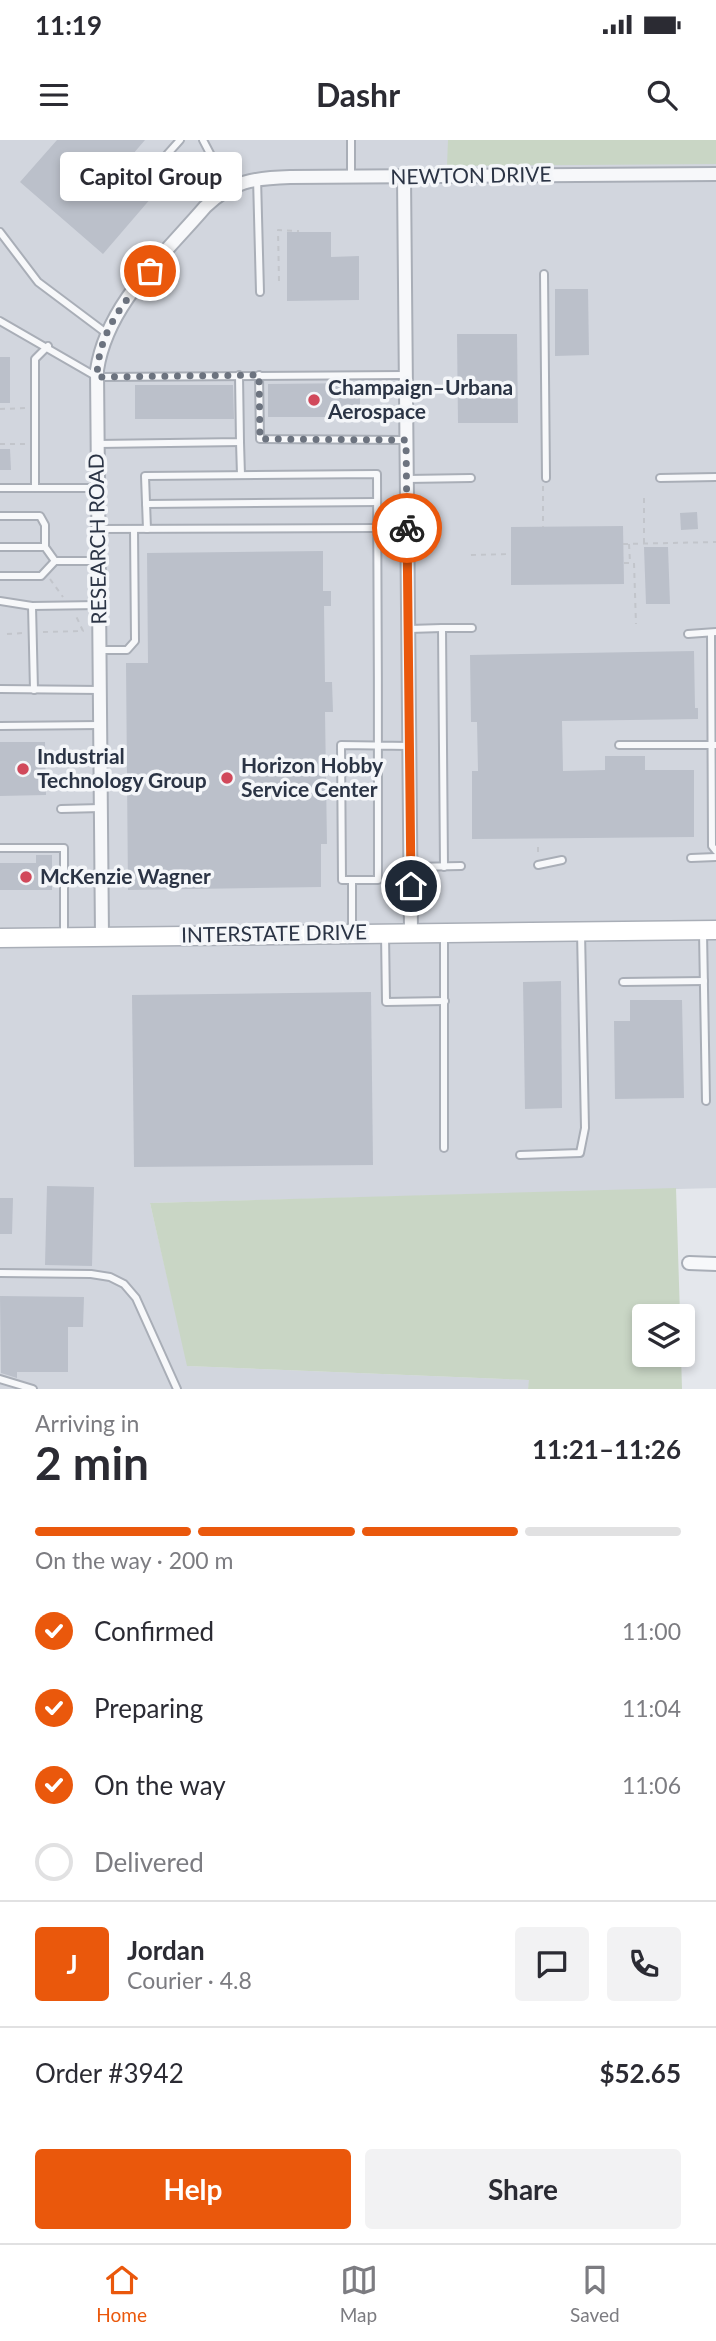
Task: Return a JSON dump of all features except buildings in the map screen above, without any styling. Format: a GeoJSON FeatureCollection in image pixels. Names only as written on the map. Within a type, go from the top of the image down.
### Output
{"type":"FeatureCollection","features":[{"type":"Feature","properties":{"kind":"main road","name":"INTERSTATE DRIVE"},"geometry":{"type":"LineString","coordinates":[[0,938],[710,930]]}},
{"type":"Feature","properties":{"kind":"street","name":"NEWTON DRIVE"},"geometry":{"type":"LineString","coordinates":[[228,188],[257,178],[716,174]]}},
{"type":"Feature","properties":{"kind":"street"},"geometry":{"type":"LineString","coordinates":[[404,177],[411,932]]}},
{"type":"Feature","properties":{"kind":"street","name":"RESEARCH ROAD"},"geometry":{"type":"LineString","coordinates":[[102,937],[97,377],[106,333],[120,306],[205,207],[228,188]]}},
{"type":"Feature","properties":{"kind":"street"},"geometry":{"type":"LineString","coordinates":[[689,1263],[716,1264]]}},
{"type":"Feature","properties":{"kind":"lane"},"geometry":{"type":"LineString","coordinates":[[155,168],[180,140]]}},
{"type":"Feature","properties":{"kind":"lane"},"geometry":{"type":"LineString","coordinates":[[203,140],[228,188]]}},
{"type":"Feature","properties":{"kind":"lane"},"geometry":{"type":"LineString","coordinates":[[351,140],[351,177]]}},
{"type":"Feature","properties":{"kind":"lane"},"geometry":{"type":"LineString","coordinates":[[257,178],[260,292]]}},
{"type":"Feature","properties":{"kind":"lane"},"geometry":{"type":"LineString","coordinates":[[0,232],[38,282],[106,333]]}},
{"type":"Feature","properties":{"kind":"lane"},"geometry":{"type":"LineString","coordinates":[[544,274],[544,478]]}},
{"type":"Feature","properties":{"kind":"lane"},"geometry":{"type":"LineString","coordinates":[[0,321],[48,346],[97,377],[405,375]]}},
{"type":"Feature","properties":{"kind":"lane"},"geometry":{"type":"LineString","coordinates":[[34,488],[34,359],[48,346]]}},
{"type":"Feature","properties":{"kind":"lane"},"geometry":{"type":"LineString","coordinates":[[239,375],[241,475]]}},
{"type":"Feature","properties":{"kind":"lane"},"geometry":{"type":"LineString","coordinates":[[259,375],[260,439],[406,440]]}},
{"type":"Feature","properties":{"kind":"lane"},"geometry":{"type":"LineString","coordinates":[[97,444],[240,442]]}},
{"type":"Feature","properties":{"kind":"lane"},"geometry":{"type":"LineString","coordinates":[[147,529],[145,476],[377,474],[378,745],[378,880],[342,880],[341,745],[378,745],[409,746]]}},
{"type":"Feature","properties":{"kind":"lane"},"geometry":{"type":"LineString","coordinates":[[660,478],[716,477]]}},
{"type":"Feature","properties":{"kind":"lane"},"geometry":{"type":"LineString","coordinates":[[407,479],[471,478]]}},
{"type":"Feature","properties":{"kind":"lane"},"geometry":{"type":"LineString","coordinates":[[0,488],[97,488]]}},
{"type":"Feature","properties":{"kind":"lane"},"geometry":{"type":"LineString","coordinates":[[146,505],[377,502]]}},
{"type":"Feature","properties":{"kind":"lane"},"geometry":{"type":"LineString","coordinates":[[0,516],[40,516],[45,525],[45,547],[55,561]]}},
{"type":"Feature","properties":{"kind":"lane"},"geometry":{"type":"LineString","coordinates":[[98,529],[377,528]]}},
{"type":"Feature","properties":{"kind":"lane"},"geometry":{"type":"LineString","coordinates":[[99,650],[127,650],[135,641],[134,529]]}},
{"type":"Feature","properties":{"kind":"lane"},"geometry":{"type":"LineString","coordinates":[[0,547],[45,547]]}},
{"type":"Feature","properties":{"kind":"lane"},"geometry":{"type":"LineString","coordinates":[[0,576],[41,576],[55,561],[98,561]]}},
{"type":"Feature","properties":{"kind":"lane"},"geometry":{"type":"LineString","coordinates":[[0,601],[32,606],[99,605]]}},
{"type":"Feature","properties":{"kind":"lane"},"geometry":{"type":"LineString","coordinates":[[32,606],[34,690]]}},
{"type":"Feature","properties":{"kind":"lane"},"geometry":{"type":"LineString","coordinates":[[442,628],[444,867]]}},
{"type":"Feature","properties":{"kind":"lane"},"geometry":{"type":"LineString","coordinates":[[408,629],[472,628]]}},
{"type":"Feature","properties":{"kind":"lane"},"geometry":{"type":"LineString","coordinates":[[688,634],[713,633],[712,846],[716,852]]}},
{"type":"Feature","properties":{"kind":"lane"},"geometry":{"type":"LineString","coordinates":[[0,690],[100,690]]}},
{"type":"Feature","properties":{"kind":"lane"},"geometry":{"type":"LineString","coordinates":[[0,726],[100,725]]}},
{"type":"Feature","properties":{"kind":"lane"},"geometry":{"type":"LineString","coordinates":[[619,745],[714,745]]}},
{"type":"Feature","properties":{"kind":"lane"},"geometry":{"type":"LineString","coordinates":[[61,809],[101,808]]}},
{"type":"Feature","properties":{"kind":"lane"},"geometry":{"type":"LineString","coordinates":[[0,848],[64,848],[64,938]]}},
{"type":"Feature","properties":{"kind":"lane"},"geometry":{"type":"LineString","coordinates":[[691,858],[716,857]]}},
{"type":"Feature","properties":{"kind":"lane"},"geometry":{"type":"LineString","coordinates":[[538,865],[562,860]]}},
{"type":"Feature","properties":{"kind":"lane"},"geometry":{"type":"LineString","coordinates":[[411,867],[461,866]]}},
{"type":"Feature","properties":{"kind":"lane"},"geometry":{"type":"LineString","coordinates":[[352,880],[352,932]]}},
{"type":"Feature","properties":{"kind":"lane"},"geometry":{"type":"LineString","coordinates":[[520,1154],[580,1153],[585,1128],[581,930]]}},
{"type":"Feature","properties":{"kind":"lane"},"geometry":{"type":"LineString","coordinates":[[706,1101],[704,981],[710,930]]}},
{"type":"Feature","properties":{"kind":"lane"},"geometry":{"type":"LineString","coordinates":[[385,932],[386,1002],[445,1001]]}},
{"type":"Feature","properties":{"kind":"lane"},"geometry":{"type":"LineString","coordinates":[[443,932],[444,1148]]}},
{"type":"Feature","properties":{"kind":"lane"},"geometry":{"type":"LineString","coordinates":[[623,982],[704,981]]}},
{"type":"Feature","properties":{"kind":"lane"},"geometry":{"type":"LineString","coordinates":[[0,1273],[91,1274],[110,1276],[124,1284],[136,1298],[147,1319],[177,1389]]}},
{"type":"Feature","properties":{"kind":"lane"},"geometry":{"type":"LineString","coordinates":[[0,1379],[33,1389]]}},
{"type":"Feature","properties":{"kind":"path"},"geometry":{"type":"LineString","coordinates":[[279,281],[278,230],[299,231]]}},
{"type":"Feature","properties":{"kind":"path"},"geometry":{"type":"LineString","coordinates":[[0,409],[34,408]]}},
{"type":"Feature","properties":{"kind":"path"},"geometry":{"type":"LineString","coordinates":[[0,444],[34,444]]}},
{"type":"Feature","properties":{"kind":"path"},"geometry":{"type":"LineString","coordinates":[[543,527],[544,478]]}},
{"type":"Feature","properties":{"kind":"path"},"geometry":{"type":"LineString","coordinates":[[644,498],[644,543]]}},
{"type":"Feature","properties":{"kind":"path"},"geometry":{"type":"LineString","coordinates":[[623,544],[716,542]]}},
{"type":"Feature","properties":{"kind":"path"},"geometry":{"type":"LineString","coordinates":[[629,544],[630,563]]}},
{"type":"Feature","properties":{"kind":"path"},"geometry":{"type":"LineString","coordinates":[[471,555],[511,554]]}},
{"type":"Feature","properties":{"kind":"path"},"geometry":{"type":"LineString","coordinates":[[624,563],[634,563],[636,624]]}},
{"type":"Feature","properties":{"kind":"path"},"geometry":{"type":"LineString","coordinates":[[8,634],[83,631],[83,625],[45,571]]}},
{"type":"Feature","properties":{"kind":"shaded area"},"geometry":{"type":"Polygon","coordinates":[[[0,140],[716,140],[716,1188],[150,1203],[188,1366],[530,1380],[528,1389],[0,1389],[0,140]]]}},
{"type":"Feature","properties":{"kind":"green space"},"geometry":{"type":"Polygon","coordinates":[[[448,140],[716,140],[716,164],[447,166],[448,140]]]}},
{"type":"Feature","properties":{"kind":"green space"},"geometry":{"type":"Polygon","coordinates":[[[676,1188],[680,1304],[632,1304],[632,1367],[681,1367],[682,1389],[528,1389],[529,1380],[187,1366],[150,1203],[676,1188]]]}},
{"type":"Feature","properties":{"kind":"way so far"},"geometry":{"type":"LineString","coordinates":[[150,271],[120,306],[112,321],[99,355],[97,377],[259,375],[260,439],[406,440],[407,528]]}},
{"type":"Feature","properties":{"kind":"place","name":"Capitol Group"},"geometry":{"type":"Point","coordinates":[150,271]}},
{"type":"Feature","properties":{"kind":"place","name":"Champaign–Urbana Aerospace"},"geometry":{"type":"Point","coordinates":[314,400]}},
{"type":"Feature","properties":{"kind":"place","name":"Industrial Technology Group"},"geometry":{"type":"Point","coordinates":[23,769]}},
{"type":"Feature","properties":{"kind":"place","name":"Horizon Hobby Service Center"},"geometry":{"type":"Point","coordinates":[227,778]}},
{"type":"Feature","properties":{"kind":"place","name":"McKenzie Wagner"},"geometry":{"type":"Point","coordinates":[26,877]}},
{"type":"Feature","properties":{"kind":"route"},"geometry":{"type":"LineString","coordinates":[[407,528],[411,886]]}}]}
